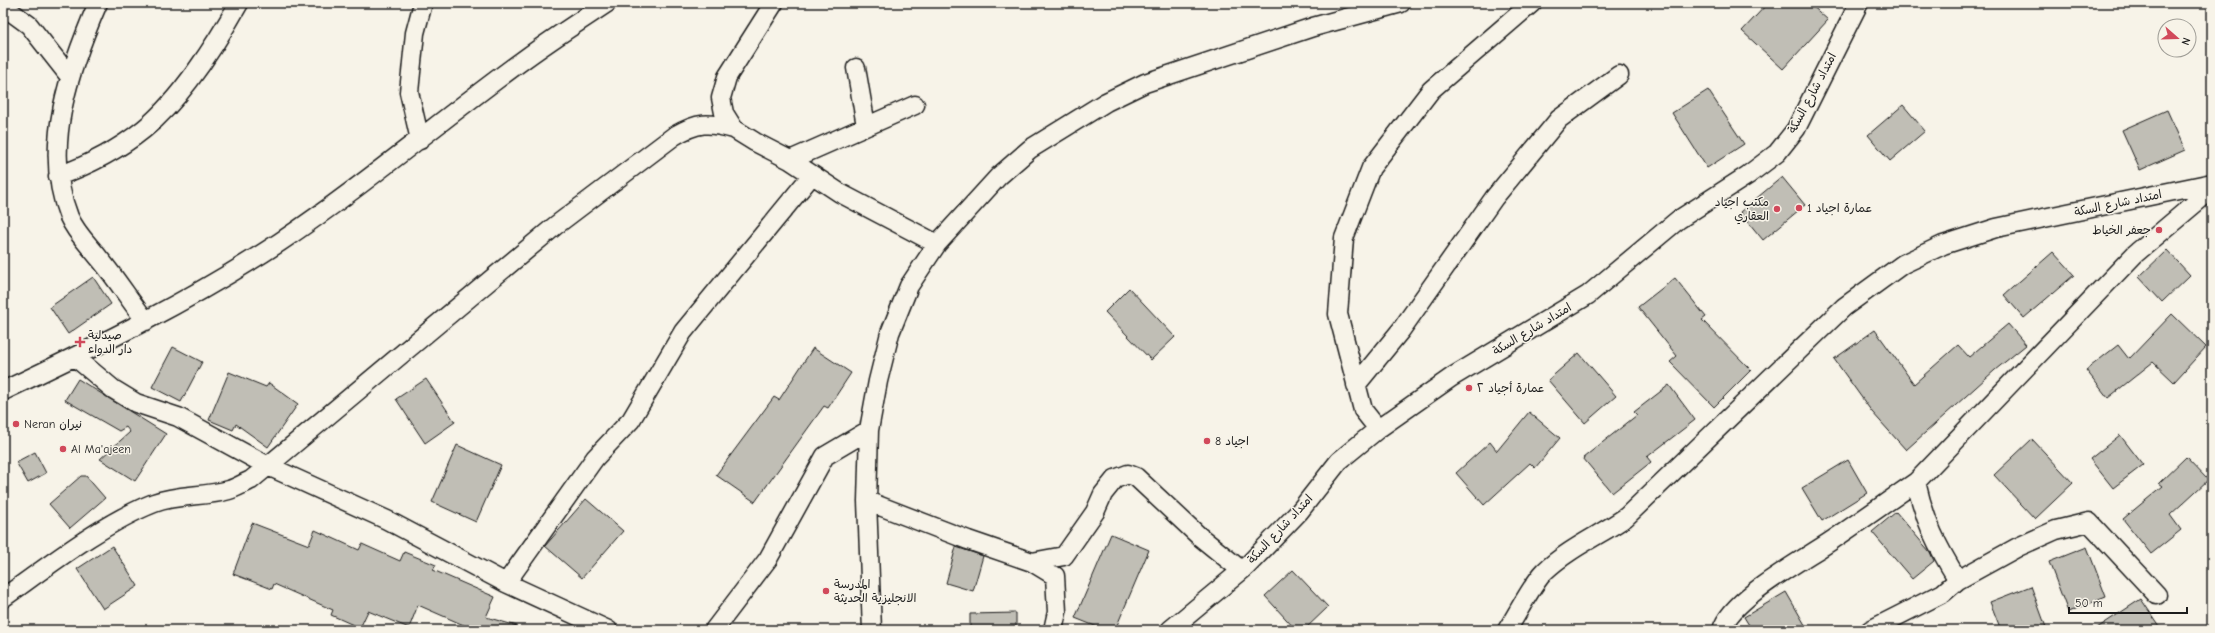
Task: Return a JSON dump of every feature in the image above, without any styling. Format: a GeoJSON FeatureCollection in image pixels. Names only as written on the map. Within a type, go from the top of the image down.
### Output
{"type":"FeatureCollection","features":[{"type":"Feature","properties":{"kind":"street"},"geometry":{"type":"LineString","coordinates":[[98,3],[65,89],[60,122],[58,176],[69,217],[83,241],[100,258],[146,322]]}},
{"type":"Feature","properties":{"kind":"street"},"geometry":{"type":"LineString","coordinates":[[58,176],[87,166],[144,129],[178,93],[219,39],[239,3]]}},
{"type":"Feature","properties":{"kind":"street"},"geometry":{"type":"LineString","coordinates":[[420,140],[408,92],[415,32],[423,3]]}},
{"type":"Feature","properties":{"kind":"street"},"geometry":{"type":"LineString","coordinates":[[3,391],[75,358],[146,322],[215,283],[281,241],[420,140],[526,57],[607,3]]}},
{"type":"Feature","properties":{"kind":"street"},"geometry":{"type":"LineString","coordinates":[[734,129],[724,113],[721,98],[727,77],[774,3]]}},
{"type":"Feature","properties":{"kind":"street"},"geometry":{"type":"LineString","coordinates":[[872,630],[867,500],[870,430],[878,381],[890,333],[909,286],[937,244],[999,176],[1030,149],[1106,102],[1152,81],[1313,27],[1401,3]]}},
{"type":"Feature","properties":{"kind":"street"},"geometry":{"type":"LineString","coordinates":[[1378,429],[1363,410],[1338,314],[1344,238],[1371,168],[1431,90],[1532,3]]}},
{"type":"Feature","properties":{"kind":"street","name":"امتداد شارع السكة"},"geometry":{"type":"LineString","coordinates":[[1170,630],[1241,570],[1299,512],[1339,461],[1378,429],[1452,377],[1588,295],[1678,220],[1748,175],[1777,153],[1796,129],[1859,3]]}},
{"type":"Feature","properties":{"kind":"street"},"geometry":{"type":"LineString","coordinates":[[3,6],[29,25],[70,77]]}},
{"type":"Feature","properties":{"kind":"street"},"geometry":{"type":"LineString","coordinates":[[856,68],[866,126]]}},
{"type":"Feature","properties":{"kind":"street"},"geometry":{"type":"LineString","coordinates":[[1356,384],[1402,330],[1494,198],[1558,119],[1619,75]]}},
{"type":"Feature","properties":{"kind":"street"},"geometry":{"type":"LineString","coordinates":[[790,160],[915,105]]}},
{"type":"Feature","properties":{"kind":"street"},"geometry":{"type":"LineString","coordinates":[[3,598],[88,540],[115,523],[141,510],[176,497],[230,490],[251,480],[555,226],[674,136],[692,125],[711,123],[734,129],[790,160],[840,193],[937,244]]}},
{"type":"Feature","properties":{"kind":"street"},"geometry":{"type":"LineString","coordinates":[[506,583],[595,458],[631,420],[682,332],[751,252],[812,175]]}},
{"type":"Feature","properties":{"kind":"street","name":"امتداد شارع السكة"},"geometry":{"type":"LineString","coordinates":[[1507,630],[1544,572],[1561,558],[1600,535],[1626,517],[1844,307],[1902,264],[1943,245],[1996,228],[2212,183]]}},
{"type":"Feature","properties":{"kind":"street"},"geometry":{"type":"LineString","coordinates":[[1722,630],[1724,620],[1742,602],[1760,588],[1916,482],[2135,254],[2212,189]]}},
{"type":"Feature","properties":{"kind":"street"},"geometry":{"type":"LineString","coordinates":[[75,358],[113,390],[136,403],[178,417],[268,466],[388,520],[506,583],[608,630]]}},
{"type":"Feature","properties":{"kind":"street"},"geometry":{"type":"LineString","coordinates":[[714,630],[768,559],[825,456],[870,430]]}},
{"type":"Feature","properties":{"kind":"street"},"geometry":{"type":"LineString","coordinates":[[1032,562],[1064,556],[1095,512],[1103,494],[1115,480],[1128,474],[1136,477],[1199,536],[1241,570]]}},
{"type":"Feature","properties":{"kind":"street"},"geometry":{"type":"LineString","coordinates":[[1916,482],[1923,513],[1936,544],[1958,580]]}},
{"type":"Feature","properties":{"kind":"street"},"geometry":{"type":"LineString","coordinates":[[867,500],[968,540],[1032,562],[1055,576],[1057,612],[1053,630]]}},
{"type":"Feature","properties":{"kind":"street"},"geometry":{"type":"LineString","coordinates":[[1870,630],[1943,593],[1958,580],[2018,547],[2056,530],[2089,522],[2157,595]]}},
{"type":"Feature","properties":{"kind":"building"},"geometry":{"type":"Polygon","coordinates":[[[1768,3],[1809,3],[1828,20],[1783,69],[1742,31],[1768,3]]]}},
{"type":"Feature","properties":{"kind":"building"},"geometry":{"type":"Polygon","coordinates":[[[1708,90],[1744,144],[1707,168],[1672,113],[1708,90]]]}},
{"type":"Feature","properties":{"kind":"building"},"geometry":{"type":"Polygon","coordinates":[[[1903,105],[1925,131],[1890,161],[1868,135],[1903,105]]]}},
{"type":"Feature","properties":{"kind":"building"},"geometry":{"type":"Polygon","coordinates":[[[2167,110],[2185,150],[2140,170],[2122,130],[2167,110]]]}},
{"type":"Feature","properties":{"kind":"building"},"geometry":{"type":"Polygon","coordinates":[[[1782,177],[1805,205],[1763,240],[1740,212],[1782,177]]]}},
{"type":"Feature","properties":{"kind":"building"},"geometry":{"type":"Polygon","coordinates":[[[2167,250],[2190,275],[2162,302],[2139,277],[2167,250]]]}},
{"type":"Feature","properties":{"kind":"building"},"geometry":{"type":"Polygon","coordinates":[[[2053,252],[2074,275],[2024,318],[2004,295],[2053,252]]]}},
{"type":"Feature","properties":{"kind":"building"},"geometry":{"type":"Polygon","coordinates":[[[93,277],[111,304],[68,334],[50,307],[93,277]]]}},
{"type":"Feature","properties":{"kind":"building"},"geometry":{"type":"Polygon","coordinates":[[[1675,278],[1706,317],[1702,320],[1751,370],[1714,407],[1670,362],[1677,356],[1638,307],[1675,278]]]}},
{"type":"Feature","properties":{"kind":"building"},"geometry":{"type":"Polygon","coordinates":[[[1129,288],[1175,337],[1151,360],[1105,312],[1129,288]]]}},
{"type":"Feature","properties":{"kind":"building"},"geometry":{"type":"Polygon","coordinates":[[[2172,314],[2206,347],[2174,382],[2153,362],[2108,398],[2086,370],[2118,345],[2129,359],[2172,314]]]}},
{"type":"Feature","properties":{"kind":"building"},"geometry":{"type":"Polygon","coordinates":[[[2008,324],[2026,345],[1995,370],[1906,450],[1872,412],[1834,359],[1875,330],[1914,384],[1958,345],[1969,357],[2008,324]]]}},
{"type":"Feature","properties":{"kind":"building"},"geometry":{"type":"Polygon","coordinates":[[[173,347],[202,362],[181,402],[152,387],[173,347]]]}},
{"type":"Feature","properties":{"kind":"building"},"geometry":{"type":"Polygon","coordinates":[[[813,348],[851,373],[828,408],[824,406],[755,502],[716,475],[774,397],[779,400],[813,348]]]}},
{"type":"Feature","properties":{"kind":"building"},"geometry":{"type":"Polygon","coordinates":[[[1579,353],[1616,396],[1585,423],[1548,380],[1579,353]]]}},
{"type":"Feature","properties":{"kind":"building"},"geometry":{"type":"Polygon","coordinates":[[[229,372],[266,387],[269,383],[298,404],[268,447],[236,424],[233,430],[209,420],[229,372]]]}},
{"type":"Feature","properties":{"kind":"building"},"geometry":{"type":"Polygon","coordinates":[[[78,379],[166,434],[135,481],[100,459],[130,432],[126,427],[119,431],[65,400],[78,379]]]}},
{"type":"Feature","properties":{"kind":"building"},"geometry":{"type":"Polygon","coordinates":[[[426,379],[455,422],[425,443],[396,399],[426,379]]]}},
{"type":"Feature","properties":{"kind":"building"},"geometry":{"type":"Polygon","coordinates":[[[1669,385],[1695,420],[1647,457],[1651,462],[1612,493],[1583,458],[1637,415],[1634,412],[1669,385]]]}},
{"type":"Feature","properties":{"kind":"building"},"geometry":{"type":"Polygon","coordinates":[[[1529,412],[1560,438],[1535,468],[1530,463],[1484,505],[1456,473],[1490,442],[1497,451],[1529,412]]]}},
{"type":"Feature","properties":{"kind":"building"},"geometry":{"type":"Polygon","coordinates":[[[2120,435],[2143,465],[2113,488],[2090,459],[2120,435]]]}},
{"type":"Feature","properties":{"kind":"building"},"geometry":{"type":"Polygon","coordinates":[[[2032,439],[2073,483],[2035,519],[1994,475],[2032,439]]]}},
{"type":"Feature","properties":{"kind":"building"},"geometry":{"type":"Polygon","coordinates":[[[457,445],[501,465],[476,522],[432,502],[457,445]]]}},
{"type":"Feature","properties":{"kind":"building"},"geometry":{"type":"Polygon","coordinates":[[[35,452],[46,473],[28,483],[16,462],[35,452]]]}},
{"type":"Feature","properties":{"kind":"building"},"geometry":{"type":"Polygon","coordinates":[[[2186,457],[2208,480],[2170,515],[2181,530],[2151,554],[2123,519],[2163,486],[2159,483],[2186,457]]]}},
{"type":"Feature","properties":{"kind":"building"},"geometry":{"type":"Polygon","coordinates":[[[1848,460],[1867,493],[1822,521],[1802,488],[1848,460]]]}},
{"type":"Feature","properties":{"kind":"building"},"geometry":{"type":"Polygon","coordinates":[[[81,476],[86,476],[105,498],[70,528],[49,504],[81,476]]]}},
{"type":"Feature","properties":{"kind":"building"},"geometry":{"type":"Polygon","coordinates":[[[586,499],[623,531],[582,578],[545,546],[586,499]]]}},
{"type":"Feature","properties":{"kind":"building"},"geometry":{"type":"Polygon","coordinates":[[[1896,512],[1930,552],[1934,561],[1912,579],[1872,532],[1896,512]]]}},
{"type":"Feature","properties":{"kind":"building"},"geometry":{"type":"Polygon","coordinates":[[[252,523],[309,545],[315,530],[359,550],[362,544],[400,561],[404,552],[436,565],[433,570],[495,597],[486,617],[517,626],[517,630],[475,630],[418,605],[409,628],[368,611],[360,628],[331,615],[333,610],[274,584],[272,589],[233,574],[252,523]]]}},
{"type":"Feature","properties":{"kind":"building"},"geometry":{"type":"Polygon","coordinates":[[[1111,534],[1149,550],[1115,630],[1105,630],[1075,618],[1111,534]]]}},
{"type":"Feature","properties":{"kind":"building"},"geometry":{"type":"Polygon","coordinates":[[[112,546],[138,586],[103,609],[77,569],[112,546]]]}},
{"type":"Feature","properties":{"kind":"building"},"geometry":{"type":"Polygon","coordinates":[[[956,547],[983,556],[973,591],[946,583],[956,547]]]}},
{"type":"Feature","properties":{"kind":"building"},"geometry":{"type":"Polygon","coordinates":[[[2087,547],[2106,597],[2068,612],[2049,562],[2087,547]]]}},
{"type":"Feature","properties":{"kind":"building"},"geometry":{"type":"Polygon","coordinates":[[[1293,570],[1328,607],[1304,630],[1296,630],[1265,596],[1293,570]]]}},
{"type":"Feature","properties":{"kind":"building"},"geometry":{"type":"Polygon","coordinates":[[[2031,586],[2047,630],[2001,630],[1990,602],[2031,586]]]}},
{"type":"Feature","properties":{"kind":"building"},"geometry":{"type":"Polygon","coordinates":[[[1786,592],[1808,630],[1752,630],[1744,617],[1786,592]]]}},
{"type":"Feature","properties":{"kind":"building"},"geometry":{"type":"Polygon","coordinates":[[[2141,599],[2162,630],[2094,630],[2141,599]]]}},
{"type":"Feature","properties":{"kind":"building"},"geometry":{"type":"Polygon","coordinates":[[[1016,613],[1016,630],[970,630],[970,614],[1016,613]]]}},
{"type":"Feature","properties":{"kind":"place","name":"عمارة اجياد 1"},"geometry":{"type":"Point","coordinates":[1799,208]}},
{"type":"Feature","properties":{"kind":"place","name":"مكتب اجياد العقاري"},"geometry":{"type":"Point","coordinates":[1777,209]}},
{"type":"Feature","properties":{"kind":"place","name":"جعفر الخياط"},"geometry":{"type":"Point","coordinates":[2159,230]}},
{"type":"Feature","properties":{"kind":"place","name":"صيدلية دار الدواء"},"geometry":{"type":"Point","coordinates":[80,342]}},
{"type":"Feature","properties":{"kind":"place","name":"عمارة أجياد ٢"},"geometry":{"type":"Point","coordinates":[1469,388]}},
{"type":"Feature","properties":{"kind":"place","name":"Neran نيران"},"geometry":{"type":"Point","coordinates":[16,424]}},
{"type":"Feature","properties":{"kind":"place","name":"اجياد 8"},"geometry":{"type":"Point","coordinates":[1207,441]}},
{"type":"Feature","properties":{"kind":"place","name":"Al Ma'ajeen"},"geometry":{"type":"Point","coordinates":[63,449]}},
{"type":"Feature","properties":{"kind":"place","name":"المدرسة الانجليزية الحديثة"},"geometry":{"type":"Point","coordinates":[826,591]}}]}
